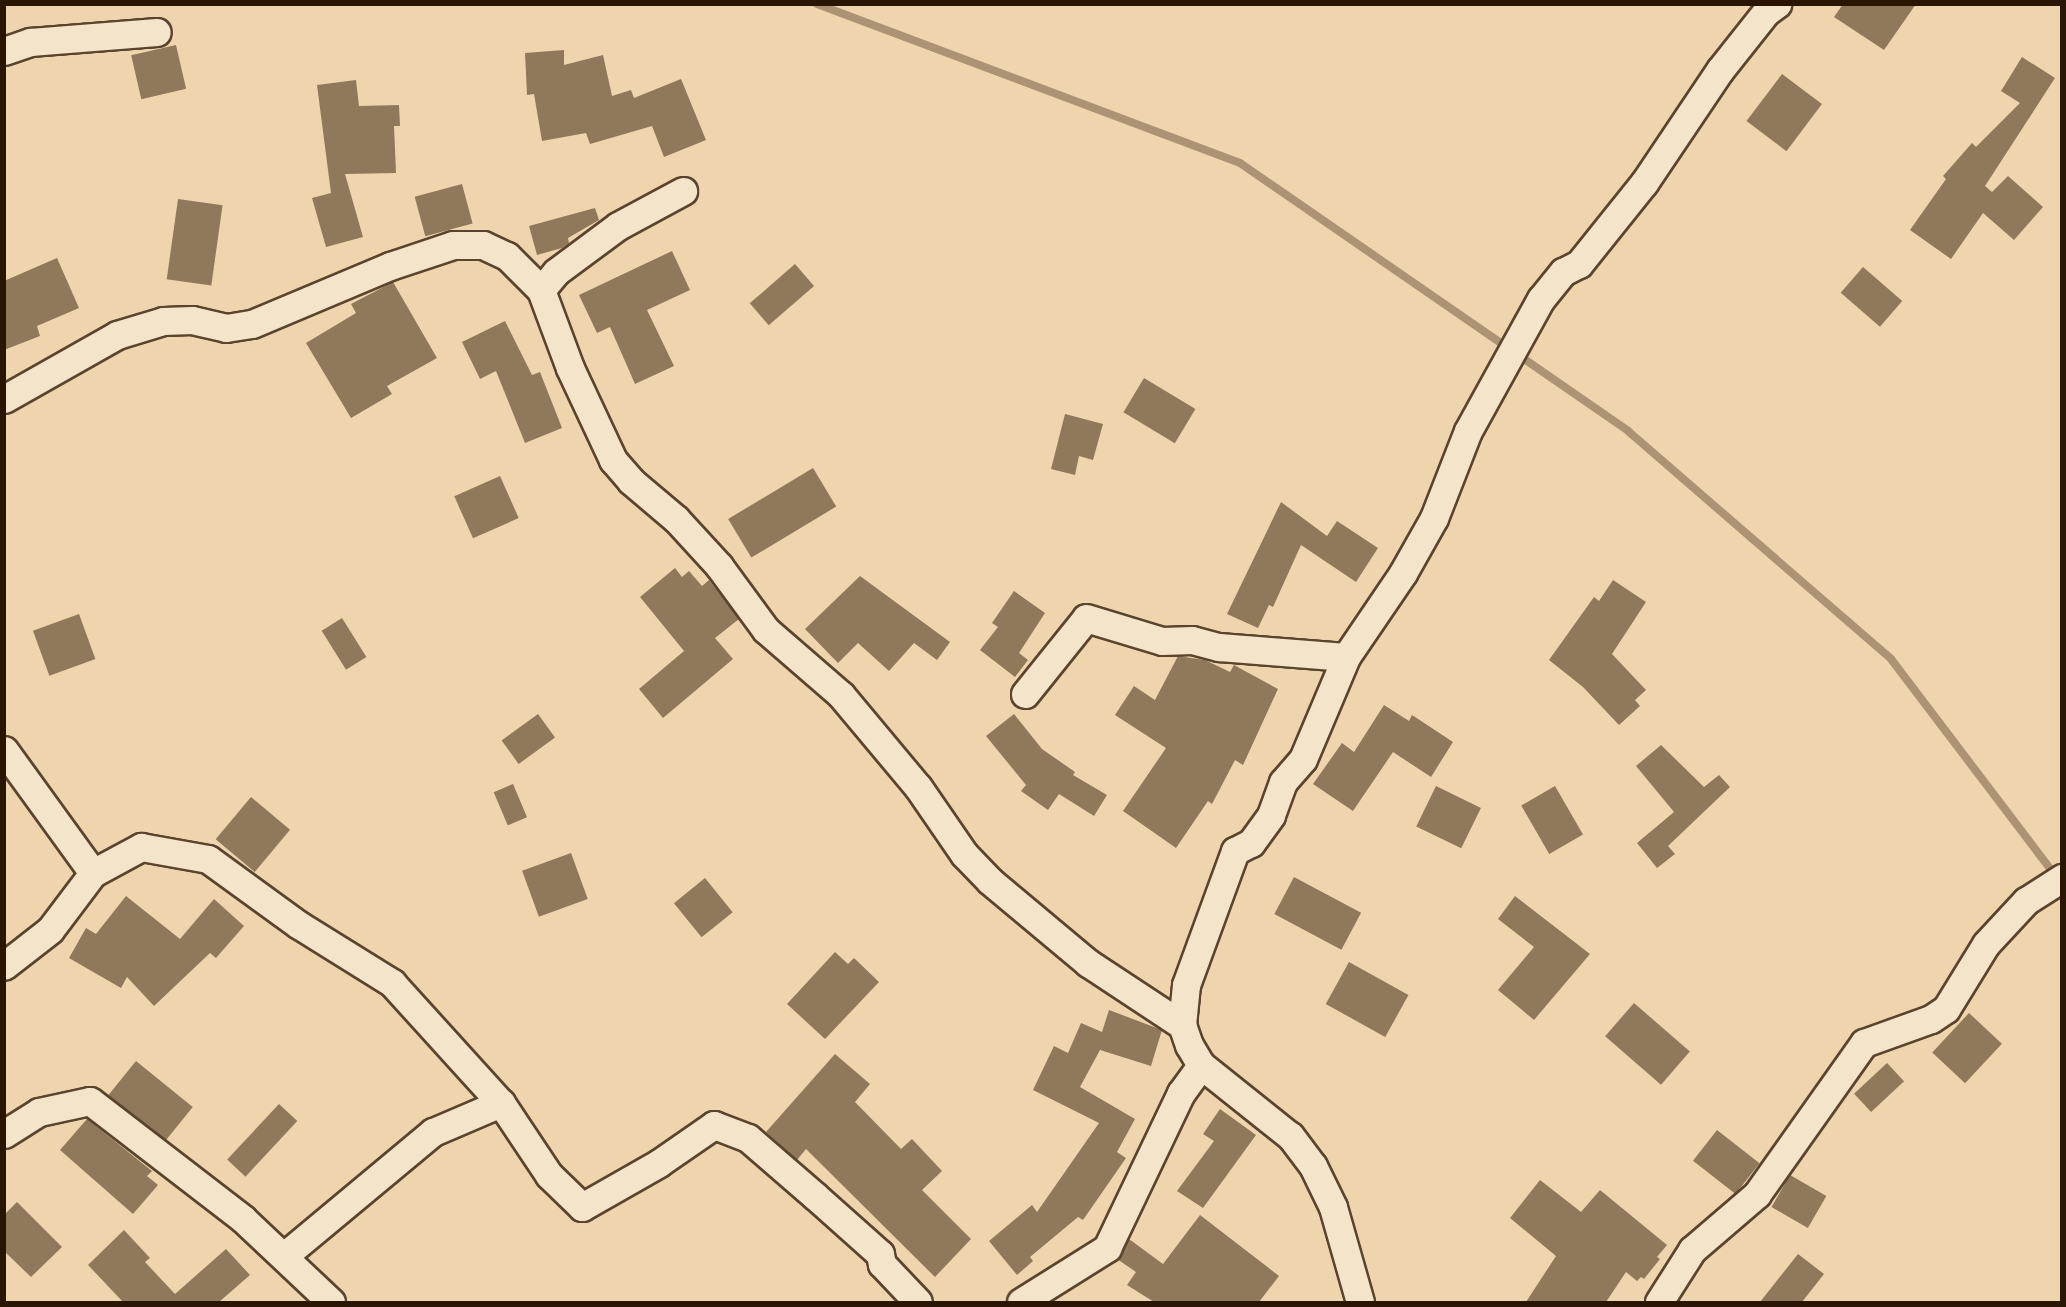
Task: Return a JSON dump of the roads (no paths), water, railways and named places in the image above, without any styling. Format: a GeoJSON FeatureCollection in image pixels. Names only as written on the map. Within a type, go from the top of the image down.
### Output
{"type":"FeatureCollection","features":[{"type":"Feature","properties":{"kind":"street"},"geometry":{"type":"LineString","coordinates":[[1360,1302],[1333,1207],[1313,1166],[1290,1136],[1201,1065],[1182,1025],[1186,985],[1235,851],[1251,843],[1271,815],[1283,782],[1303,759],[1346,657],[1402,573],[1434,518],[1468,432],[1541,298],[1563,272],[1579,264],[1644,183],[1720,70],[1766,12],[1777,4]]}},
{"type":"Feature","properties":{"kind":"street"},"geometry":{"type":"LineString","coordinates":[[4,51],[30,42],[157,32]]}},
{"type":"Feature","properties":{"kind":"street"},"geometry":{"type":"LineString","coordinates":[[541,290],[556,272],[618,226],[683,191]]}},
{"type":"Feature","properties":{"kind":"street"},"geometry":{"type":"LineString","coordinates":[[4,399],[117,335],[163,321],[192,320],[226,328],[252,324],[390,266],[453,245],[483,245],[507,256],[541,290],[570,368],[613,460],[631,481],[676,519],[712,558],[765,630],[841,695],[918,787],[964,854],[990,881],[1088,963],[1182,1025]]}},
{"type":"Feature","properties":{"kind":"street"},"geometry":{"type":"LineString","coordinates":[[1025,694],[1086,618],[1162,641],[1192,640],[1219,647],[1346,657]]}},
{"type":"Feature","properties":{"kind":"street"},"geometry":{"type":"LineString","coordinates":[[4,750],[93,873]]}},
{"type":"Feature","properties":{"kind":"street"},"geometry":{"type":"LineString","coordinates":[[4,966],[50,930],[93,873],[141,847],[208,859],[299,925],[392,983],[501,1103],[549,1174],[582,1207],[659,1163],[714,1125],[748,1138],[880,1254],[882,1264],[918,1302]]}},
{"type":"Feature","properties":{"kind":"street"},"geometry":{"type":"LineString","coordinates":[[1659,1302],[1692,1250],[1757,1194],[1864,1044],[1931,1019],[1946,1009],[1986,944],[2026,901],[2061,878]]}},
{"type":"Feature","properties":{"kind":"street"},"geometry":{"type":"LineString","coordinates":[[1021,1302],[1107,1248],[1181,1093],[1201,1065]]}},
{"type":"Feature","properties":{"kind":"street"},"geometry":{"type":"LineString","coordinates":[[4,1134],[39,1112],[90,1101],[234,1211],[332,1302]]}},
{"type":"Feature","properties":{"kind":"street"},"geometry":{"type":"LineString","coordinates":[[284,1256],[433,1132],[501,1103]]}},
{"type":"Feature","properties":{"kind":"waterway"},"geometry":{"type":"LineString","coordinates":[[817,4],[1240,163],[1628,431],[1891,659],[2056,876]]}}]}
